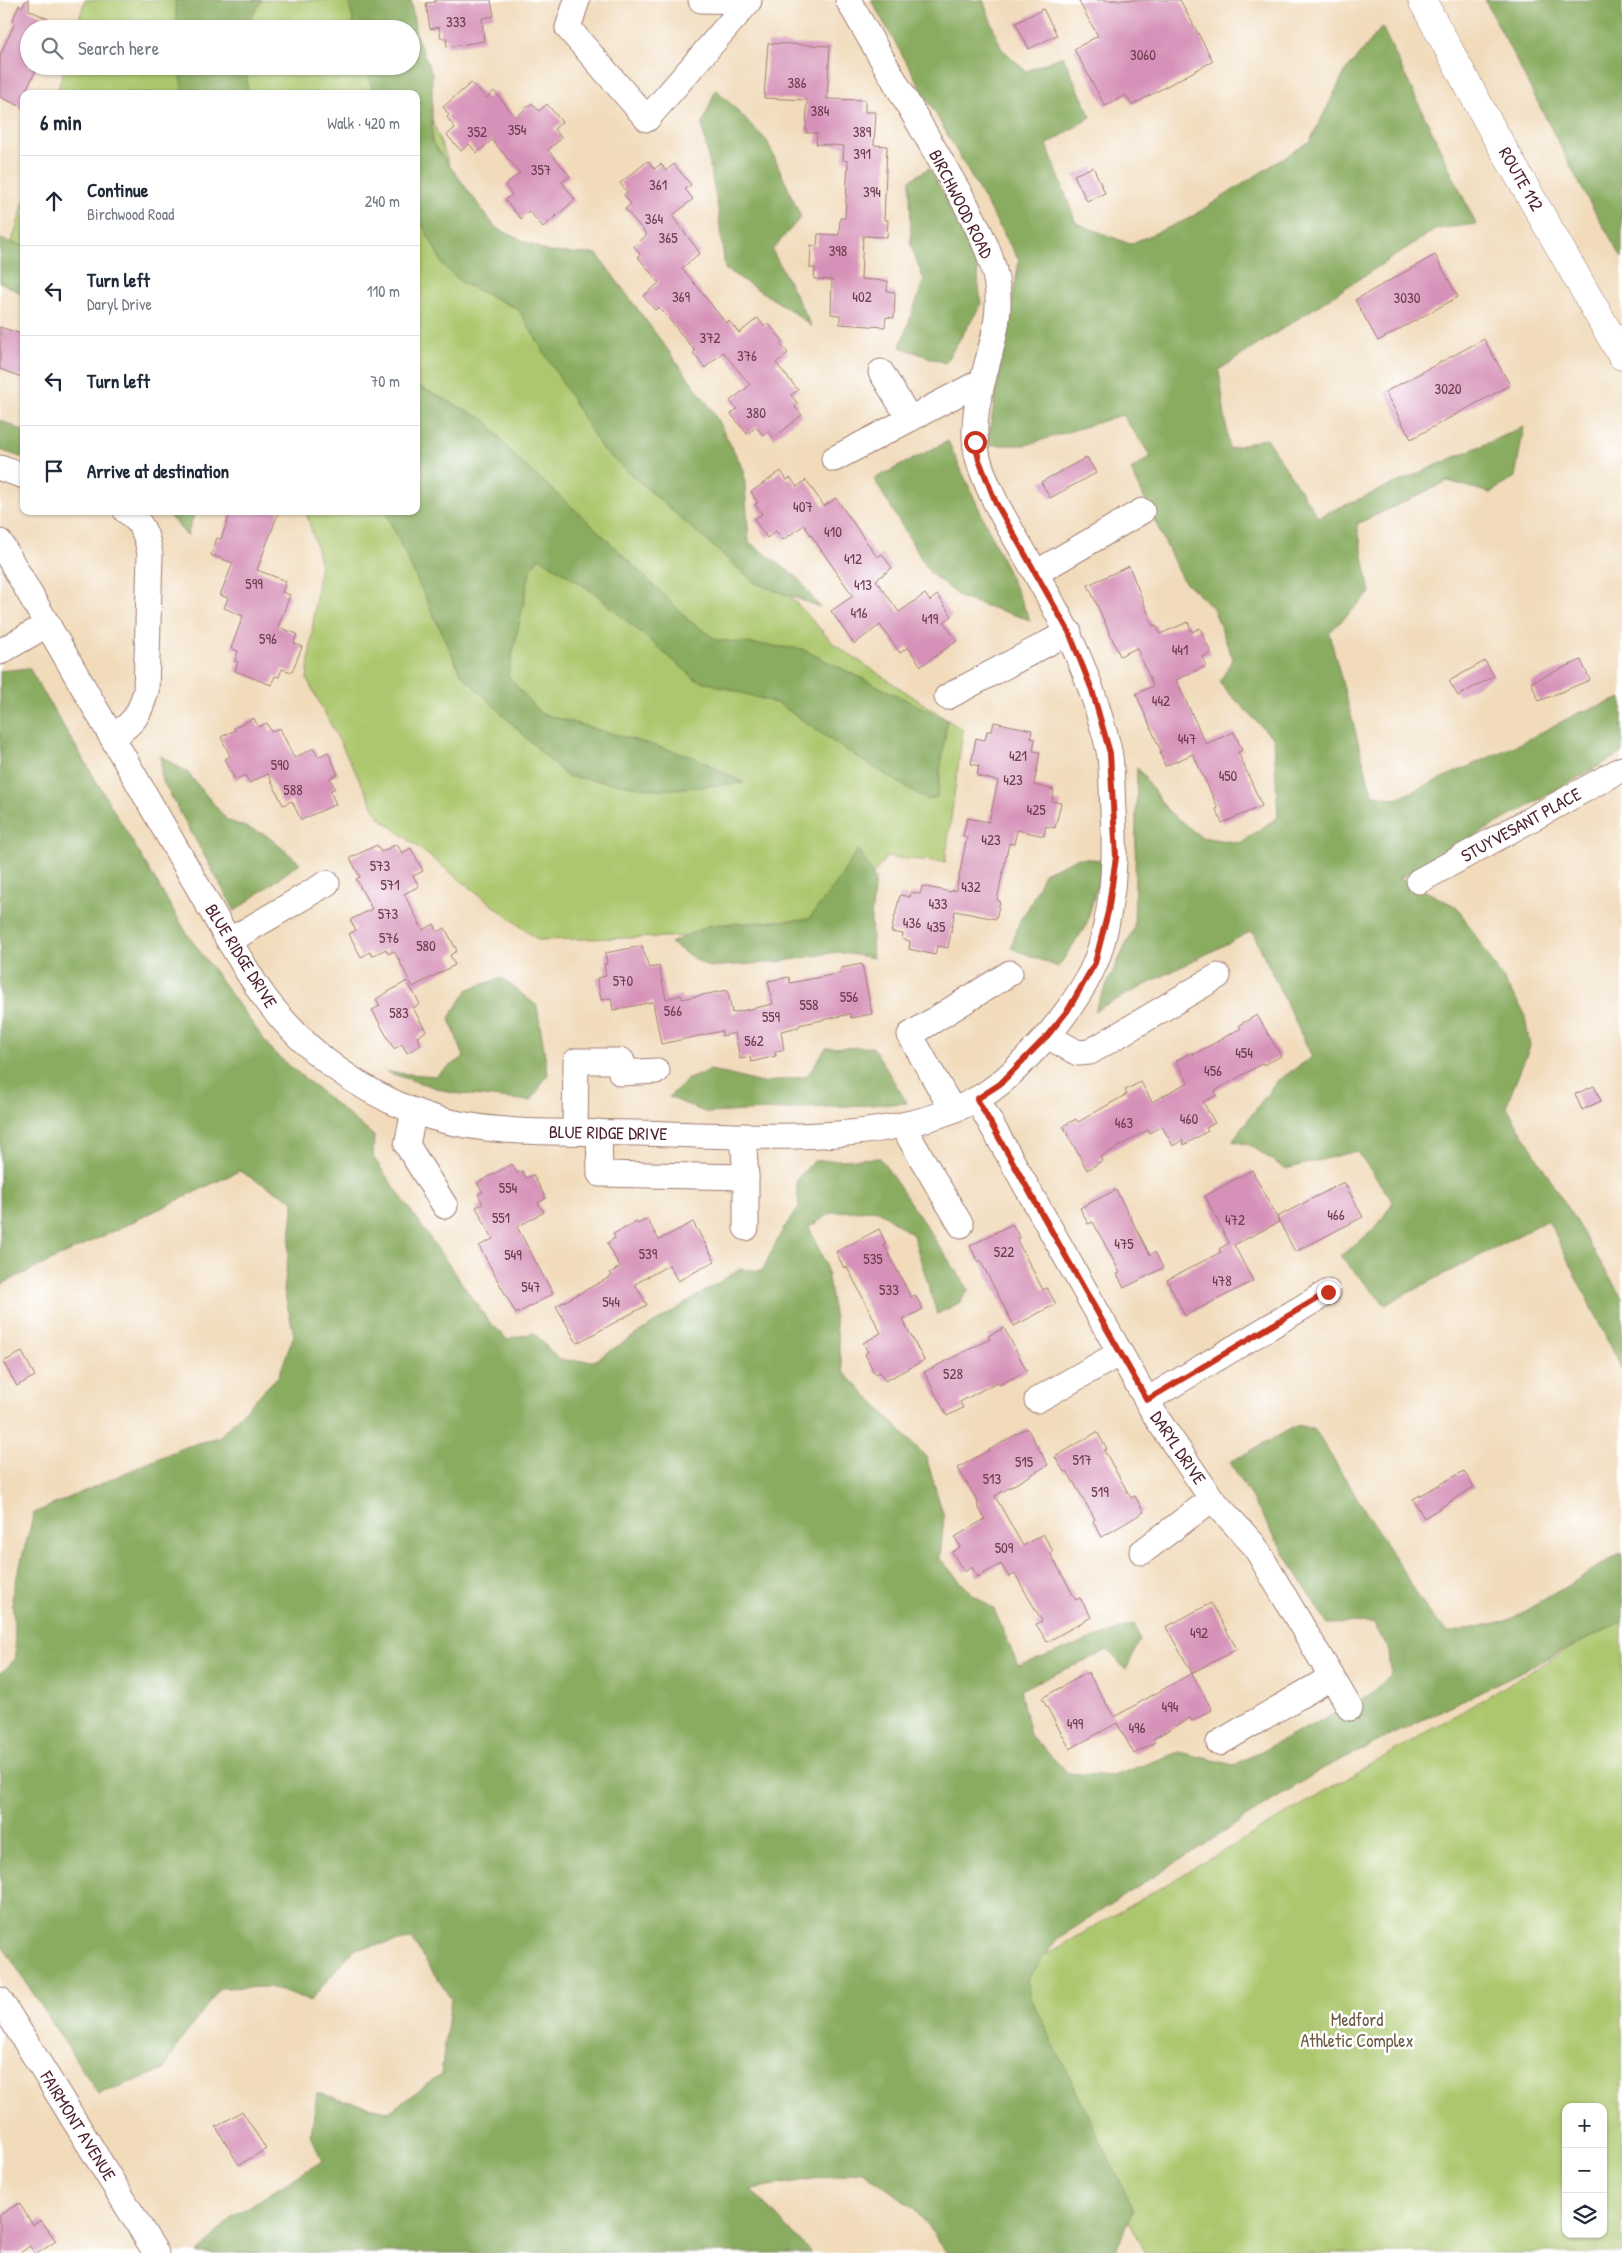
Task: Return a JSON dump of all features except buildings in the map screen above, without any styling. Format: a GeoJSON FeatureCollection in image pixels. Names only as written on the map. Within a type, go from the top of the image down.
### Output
{"type":"FeatureCollection","features":[{"type":"Feature","properties":{"kind":"main road","name":"ROUTE 112"},"geometry":{"type":"LineString","coordinates":[[1422,0],[1493,132],[1622,356]]}},
{"type":"Feature","properties":{"kind":"street"},"geometry":{"type":"LineString","coordinates":[[576,0],[568,28],[647,119],[750,1]]}},
{"type":"Feature","properties":{"kind":"street"},"geometry":{"type":"LineString","coordinates":[[702,0],[750,1]]}},
{"type":"Feature","properties":{"kind":"street","name":"BIRCHWOOD ROAD"},"geometry":{"type":"LineString","coordinates":[[848,0],[965,203],[982,237],[994,269],[999,303],[982,381],[976,419],[975,442],[979,460],[996,503],[1069,632],[1092,690],[1110,753],[1116,857],[1108,912],[1095,963],[1068,1010],[1047,1036],[1000,1084],[977,1099]]}},
{"type":"Feature","properties":{"kind":"street"},"geometry":{"type":"LineString","coordinates":[[881,372],[909,418]]}},
{"type":"Feature","properties":{"kind":"street"},"geometry":{"type":"LineString","coordinates":[[834,459],[909,418],[940,405],[982,381]]}},
{"type":"Feature","properties":{"kind":"street"},"geometry":{"type":"LineString","coordinates":[[0,468],[20,475]]}},
{"type":"Feature","properties":{"kind":"street"},"geometry":{"type":"LineString","coordinates":[[1036,573],[1142,511]]}},
{"type":"Feature","properties":{"kind":"street"},"geometry":{"type":"LineString","coordinates":[[113,737],[132,724],[141,709],[146,691],[150,554],[148,539],[142,526],[130,515]]}},
{"type":"Feature","properties":{"kind":"street","name":"BLUE RIDGE DRIVE"},"geometry":{"type":"LineString","coordinates":[[0,542],[229,940],[266,1000],[309,1049],[362,1087],[414,1111],[466,1126],[528,1131],[743,1136],[856,1132],[902,1126],[952,1110],[977,1099]]}},
{"type":"Feature","properties":{"kind":"street"},"geometry":{"type":"LineString","coordinates":[[0,652],[48,624]]}},
{"type":"Feature","properties":{"kind":"street"},"geometry":{"type":"LineString","coordinates":[[947,697],[1069,632]]}},
{"type":"Feature","properties":{"kind":"street","name":"STUYVESANT PLACE"},"geometry":{"type":"LineString","coordinates":[[1420,882],[1622,769]]}},
{"type":"Feature","properties":{"kind":"street"},"geometry":{"type":"LineString","coordinates":[[229,940],[326,883]]}},
{"type":"Feature","properties":{"kind":"street"},"geometry":{"type":"LineString","coordinates":[[952,1110],[910,1035],[1010,973]]}},
{"type":"Feature","properties":{"kind":"street"},"geometry":{"type":"LineString","coordinates":[[1047,1036],[1078,1053],[1090,1052],[1218,976]]}},
{"type":"Feature","properties":{"kind":"street"},"geometry":{"type":"LineString","coordinates":[[657,1071],[621,1074],[622,1060],[576,1061],[587,1132],[600,1174],[746,1177]]}},
{"type":"Feature","properties":{"kind":"street","name":"DARYL DRIVE"},"geometry":{"type":"LineString","coordinates":[[977,1099],[1158,1420],[1212,1499],[1254,1545],[1350,1708]]}},
{"type":"Feature","properties":{"kind":"street"},"geometry":{"type":"LineString","coordinates":[[414,1111],[407,1145],[446,1206]]}},
{"type":"Feature","properties":{"kind":"street"},"geometry":{"type":"LineString","coordinates":[[902,1126],[961,1225]]}},
{"type":"Feature","properties":{"kind":"street"},"geometry":{"type":"LineString","coordinates":[[743,1136],[746,1177],[746,1228]]}},
{"type":"Feature","properties":{"kind":"street"},"geometry":{"type":"LineString","coordinates":[[1147,1400],[1328,1292]]}},
{"type":"Feature","properties":{"kind":"street"},"geometry":{"type":"LineString","coordinates":[[1036,1400],[1120,1353]]}},
{"type":"Feature","properties":{"kind":"street"},"geometry":{"type":"LineString","coordinates":[[1142,1552],[1212,1499]]}},
{"type":"Feature","properties":{"kind":"street"},"geometry":{"type":"LineString","coordinates":[[1219,1744],[1332,1676]]}},
{"type":"Feature","properties":{"kind":"street","name":"FAIRMONT AVENUE"},"geometry":{"type":"LineString","coordinates":[[0,2000],[156,2253]]}},
{"type":"Feature","properties":{"kind":"green space"},"geometry":{"type":"Polygon","coordinates":[[[85,0],[393,0],[396,20],[79,20],[85,0]]]}},
{"type":"Feature","properties":{"kind":"green space"},"geometry":{"type":"Polygon","coordinates":[[[175,0],[262,0],[250,20],[176,20],[175,0]]]}},
{"type":"Feature","properties":{"kind":"green space"},"geometry":{"type":"Polygon","coordinates":[[[348,0],[411,0],[414,20],[353,20],[348,0]]]}},
{"type":"Feature","properties":{"kind":"green space"},"geometry":{"type":"Polygon","coordinates":[[[871,0],[983,0],[1001,48],[1026,71],[1063,56],[1091,117],[1047,145],[1076,223],[1130,244],[1188,219],[1310,141],[1345,72],[1382,27],[1476,224],[1436,229],[1219,370],[1229,449],[1266,438],[1318,517],[1524,427],[1515,477],[1490,493],[1448,481],[1357,524],[1370,593],[1329,633],[1372,794],[1395,799],[1519,744],[1578,713],[1622,698],[1622,753],[1400,878],[1457,907],[1524,1012],[1530,1046],[1506,1106],[1622,1298],[1622,1370],[1548,1220],[1385,1305],[1340,1256],[1376,1228],[1393,1202],[1357,1151],[1285,1169],[1250,1145],[1232,1141],[1277,1081],[1312,1057],[1252,931],[1094,1011],[1134,928],[1137,767],[1168,811],[1201,837],[1240,843],[1278,817],[1274,739],[1219,683],[1233,659],[1213,608],[1182,579],[1131,470],[1151,456],[1122,415],[1026,445],[987,445],[1019,261],[871,0]]]}},
{"type":"Feature","properties":{"kind":"green space"},"geometry":{"type":"Polygon","coordinates":[[[1485,0],[1622,0],[1622,258],[1587,198],[1485,0]]]}},
{"type":"Feature","properties":{"kind":"green space"},"geometry":{"type":"Polygon","coordinates":[[[420,45],[432,74],[432,142],[496,228],[548,252],[597,254],[712,410],[744,470],[749,542],[797,577],[820,607],[755,583],[602,449],[518,309],[462,283],[443,265],[420,220],[420,90],[373,90],[369,75],[420,75],[420,45]]]}},
{"type":"Feature","properties":{"kind":"green space"},"geometry":{"type":"Polygon","coordinates":[[[62,75],[415,75],[480,245],[776,581],[835,645],[963,730],[945,862],[886,857],[831,933],[538,940],[379,817],[307,679],[320,560],[307,515],[420,515],[420,90],[57,90],[62,75]]]}},
{"type":"Feature","properties":{"kind":"green space"},"geometry":{"type":"Polygon","coordinates":[[[181,75],[247,75],[248,90],[182,90],[181,75]]]}},
{"type":"Feature","properties":{"kind":"green space"},"geometry":{"type":"Polygon","coordinates":[[[716,89],[767,141],[801,217],[772,250],[812,327],[792,311],[725,269],[718,209],[702,125],[716,89]]]}},
{"type":"Feature","properties":{"kind":"green space"},"geometry":{"type":"Polygon","coordinates":[[[929,168],[975,250],[981,305],[945,363],[900,347],[924,280],[911,246],[910,180],[929,168]]]}},
{"type":"Feature","properties":{"kind":"green space"},"geometry":{"type":"Polygon","coordinates":[[[20,215],[20,273],[4,268],[20,215]]]}},
{"type":"Feature","properties":{"kind":"green space"},"geometry":{"type":"Polygon","coordinates":[[[0,239],[20,245],[20,293],[0,282],[0,239]]]}},
{"type":"Feature","properties":{"kind":"green space"},"geometry":{"type":"Polygon","coordinates":[[[420,387],[486,420],[512,454],[592,525],[691,622],[717,640],[802,649],[947,720],[937,797],[927,800],[841,747],[779,704],[695,679],[593,592],[539,557],[531,568],[508,676],[540,713],[694,757],[744,783],[660,790],[566,776],[461,674],[387,515],[420,515],[420,387]]]}},
{"type":"Feature","properties":{"kind":"green space"},"geometry":{"type":"Polygon","coordinates":[[[0,420],[20,429],[20,457],[0,450],[0,420]]]}},
{"type":"Feature","properties":{"kind":"green space"},"geometry":{"type":"Polygon","coordinates":[[[948,441],[1030,620],[961,598],[930,573],[874,479],[948,441]]]}},
{"type":"Feature","properties":{"kind":"green space"},"geometry":{"type":"Polygon","coordinates":[[[169,515],[194,515],[187,536],[169,515]]]}},
{"type":"Feature","properties":{"kind":"green space"},"geometry":{"type":"Polygon","coordinates":[[[29,668],[188,935],[273,1052],[374,1136],[373,1157],[487,1319],[507,1339],[534,1333],[559,1360],[594,1361],[740,1269],[762,1271],[782,1231],[799,1207],[796,1180],[814,1161],[880,1158],[969,1290],[959,1303],[937,1314],[913,1235],[877,1210],[833,1212],[809,1227],[826,1265],[843,1371],[926,1457],[944,1517],[940,1559],[971,1593],[994,1609],[1018,1666],[1134,1624],[1140,1640],[1126,1670],[1108,1650],[1020,1690],[1030,1735],[1068,1773],[1113,1776],[1179,1752],[1234,1765],[1368,1696],[1391,1673],[1389,1652],[1374,1623],[1327,1624],[1230,1462],[1298,1425],[1315,1430],[1429,1613],[1449,1633],[1510,1620],[1622,1553],[1622,1622],[1322,1769],[1057,1939],[1027,1980],[1031,1998],[1134,2210],[1116,2250],[1118,2253],[948,2253],[914,2209],[863,2171],[751,2189],[811,2253],[197,2253],[232,2217],[322,2161],[311,2135],[317,2093],[389,2112],[441,2074],[451,1999],[411,1939],[354,1949],[310,2001],[269,1987],[220,1988],[179,2043],[164,2070],[98,2094],[0,1942],[0,1674],[16,1658],[12,1595],[34,1513],[182,1448],[219,1437],[279,1375],[294,1335],[284,1291],[294,1201],[239,1171],[0,1285],[0,671],[29,668]]]}},
{"type":"Feature","properties":{"kind":"green space"},"geometry":{"type":"Polygon","coordinates":[[[161,756],[187,772],[227,820],[266,835],[300,863],[235,911],[161,778],[161,756]]]}},
{"type":"Feature","properties":{"kind":"green space"},"geometry":{"type":"Polygon","coordinates":[[[858,849],[875,879],[871,919],[873,958],[837,952],[778,962],[708,967],[670,943],[710,925],[809,919],[837,882],[858,849]]]}},
{"type":"Feature","properties":{"kind":"green space"},"geometry":{"type":"Polygon","coordinates":[[[1077,858],[1104,860],[1086,926],[1058,967],[1011,948],[1020,920],[1029,907],[1044,873],[1077,858]]]}},
{"type":"Feature","properties":{"kind":"green space"},"geometry":{"type":"Polygon","coordinates":[[[502,978],[537,1006],[548,1074],[531,1101],[452,1093],[386,1072],[435,1076],[464,1057],[449,1018],[468,989],[502,978]]]}},
{"type":"Feature","properties":{"kind":"green space"},"geometry":{"type":"Polygon","coordinates":[[[873,1047],[907,1103],[707,1113],[669,1097],[686,1080],[711,1070],[761,1083],[807,1076],[826,1048],[873,1047]]]}},
{"type":"Feature","properties":{"kind":"green space","name":"Medford Athletic Complex"},"geometry":{"type":"Polygon","coordinates":[[[1622,1618],[1622,2253],[1144,2253],[1013,1974],[1622,1618]]]}},
{"type":"Feature","properties":{"kind":"route"},"geometry":{"type":"LineString","coordinates":[[975,442],[979,460],[996,503],[1069,632],[1092,690],[1110,753],[1116,857],[1108,912],[1095,963],[1068,1010],[1047,1036],[1000,1084],[977,1099],[1147,1400],[1328,1292]]}}]}
